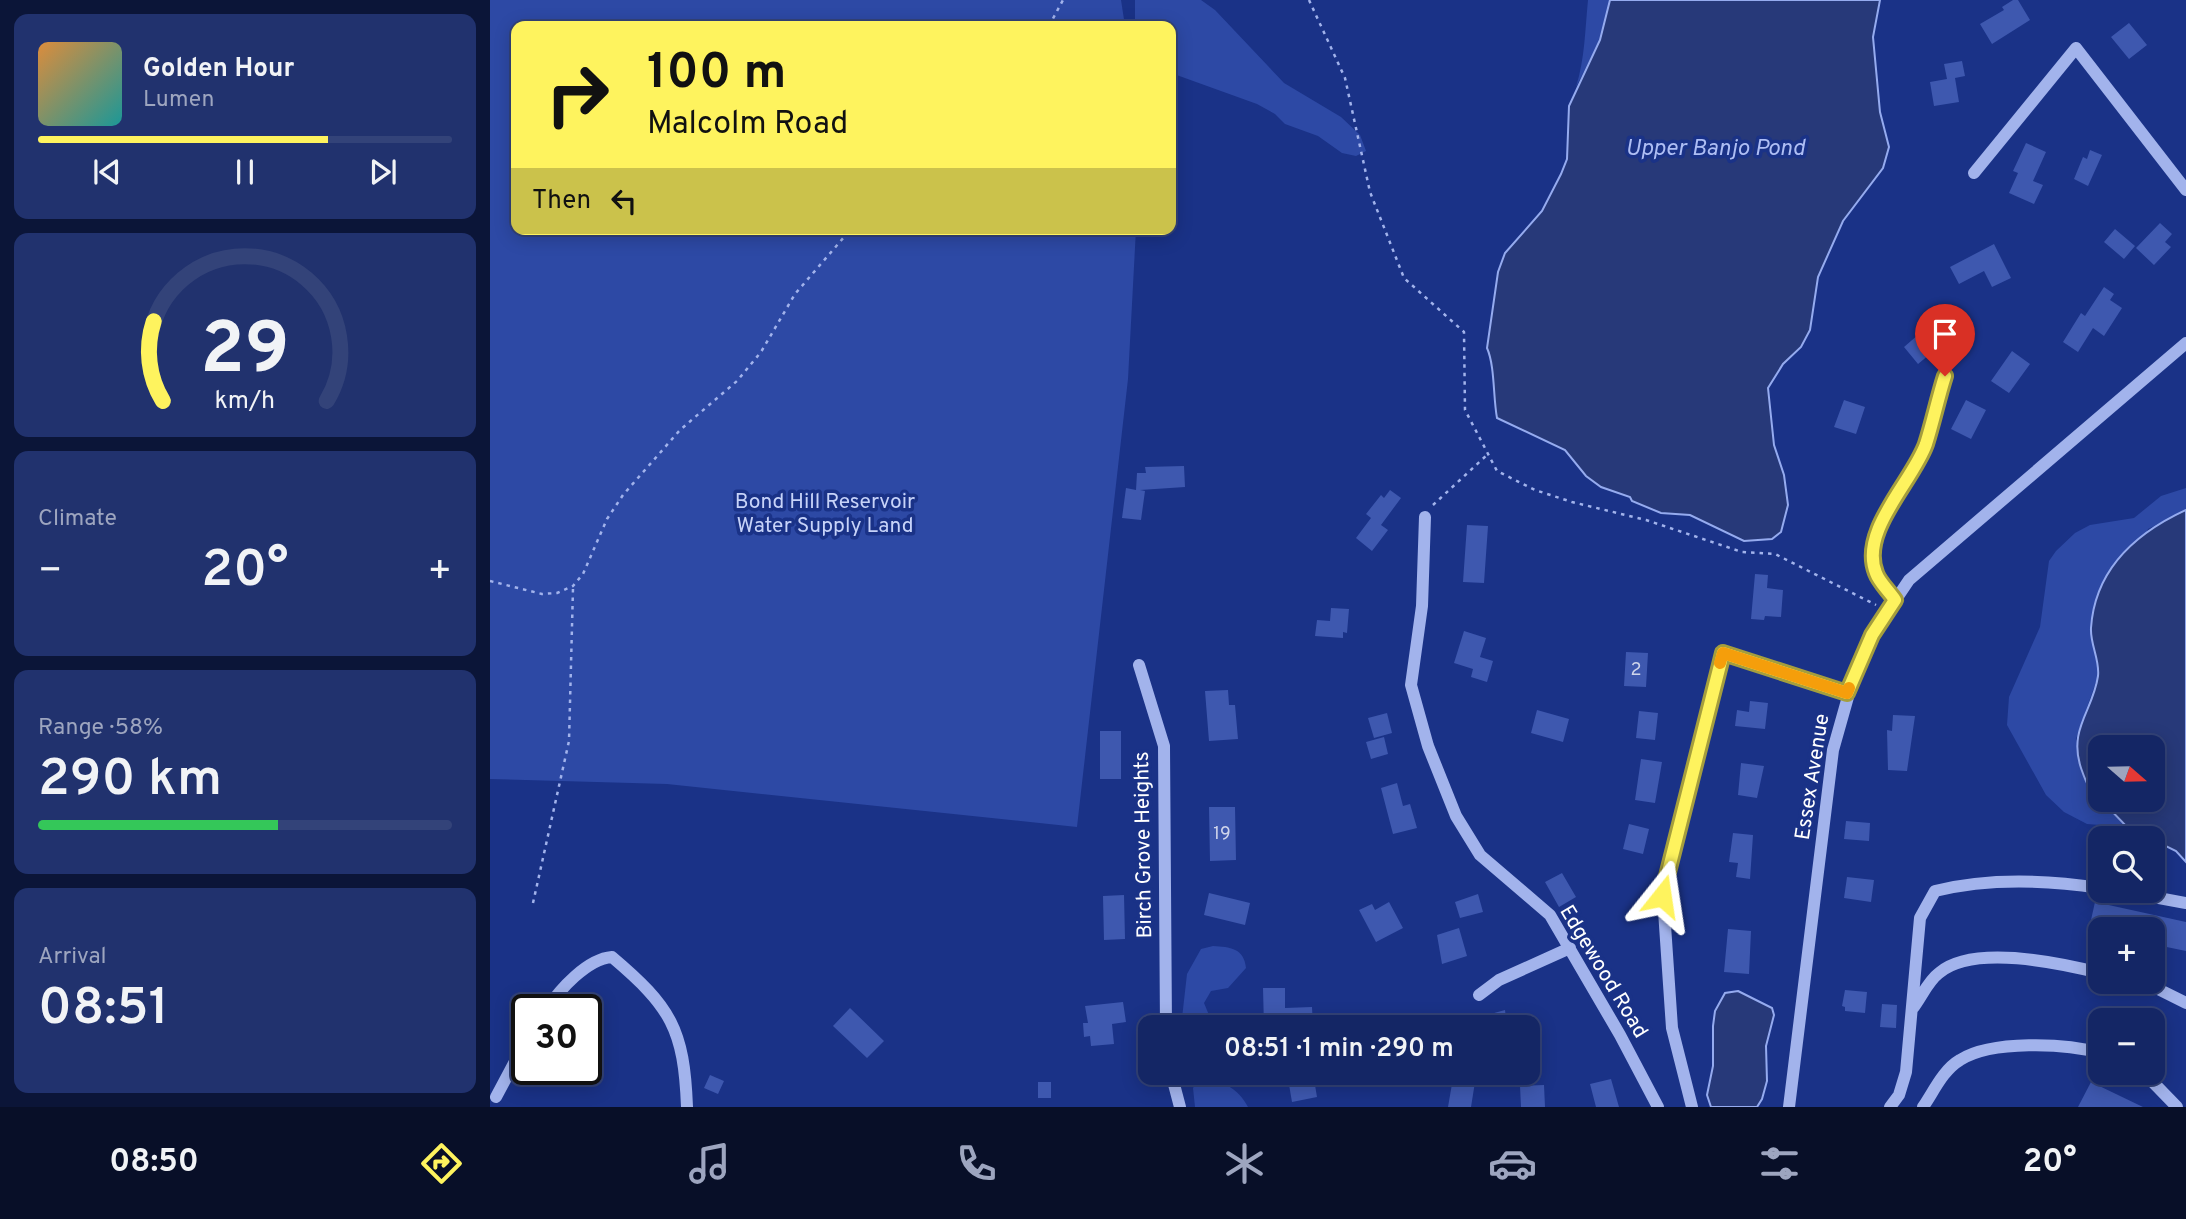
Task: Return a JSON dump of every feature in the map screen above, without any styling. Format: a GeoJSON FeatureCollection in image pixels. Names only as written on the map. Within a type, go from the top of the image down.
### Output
{"type":"FeatureCollection","features":[{"type":"Feature","properties":{"kind":"street"},"geometry":{"type":"LineString","coordinates":[[1974,173],[2076,48],[2186,190]]}},
{"type":"Feature","properties":{"kind":"street","name":"Essex Avenue"},"geometry":{"type":"LineString","coordinates":[[1789,1107],[1833,750],[1857,665],[1886,611],[1909,580],[2186,343]]}},
{"type":"Feature","properties":{"kind":"street"},"geometry":{"type":"LineString","coordinates":[[1895,600],[1876,575],[1872,559],[1876,538],[1895,496],[1926,445],[1945,376]]}},
{"type":"Feature","properties":{"kind":"street","name":"Edgewood Road"},"geometry":{"type":"LineString","coordinates":[[1425,517],[1422,606],[1410,685],[1428,746],[1456,816],[1480,855],[1550,915],[1658,1107]]}},
{"type":"Feature","properties":{"kind":"street"},"geometry":{"type":"LineString","coordinates":[[1692,1107],[1672,1028],[1662,896],[1723,653],[1847,693]]}},
{"type":"Feature","properties":{"kind":"street","name":"Birch Grove Heights"},"geometry":{"type":"LineString","coordinates":[[1139,665],[1164,746],[1166,1015]]}},
{"type":"Feature","properties":{"kind":"street"},"geometry":{"type":"LineString","coordinates":[[1890,1107],[1899,1095],[1906,1072],[1920,918],[1935,891],[1955,886],[2008,883],[2088,887]]}},
{"type":"Feature","properties":{"kind":"street"},"geometry":{"type":"LineString","coordinates":[[2165,899],[2186,903]]}},
{"type":"Feature","properties":{"kind":"street"},"geometry":{"type":"LineString","coordinates":[[1479,995],[1499,980],[1570,948]]}},
{"type":"Feature","properties":{"kind":"street"},"geometry":{"type":"LineString","coordinates":[[562,994],[597,958],[612,957],[652,996],[677,1029],[686,1070],[687,1107]]}},
{"type":"Feature","properties":{"kind":"street"},"geometry":{"type":"LineString","coordinates":[[1912,1010],[1937,974],[1966,961],[2036,960],[2088,971]]}},
{"type":"Feature","properties":{"kind":"street"},"geometry":{"type":"LineString","coordinates":[[2164,994],[2186,1003]]}},
{"type":"Feature","properties":{"kind":"street"},"geometry":{"type":"LineString","coordinates":[[1923,1107],[1951,1068],[1959,1060],[1977,1052],[2051,1045],[2088,1051]]}},
{"type":"Feature","properties":{"kind":"street"},"geometry":{"type":"LineString","coordinates":[[496,1097],[511,1069]]}},
{"type":"Feature","properties":{"kind":"street"},"geometry":{"type":"LineString","coordinates":[[1174,1085],[1180,1107]]}},
{"type":"Feature","properties":{"kind":"street"},"geometry":{"type":"LineString","coordinates":[[2156,1085],[2177,1107]]}},
{"type":"Feature","properties":{"kind":"path"},"geometry":{"type":"LineString","coordinates":[[1052,21],[1063,0]]}},
{"type":"Feature","properties":{"kind":"path"},"geometry":{"type":"LineString","coordinates":[[1308,0],[1345,78],[1370,192],[1404,278],[1464,332],[1465,410],[1497,471],[1535,490],[1656,523],[1742,552],[1775,554],[1886,611]]}},
{"type":"Feature","properties":{"kind":"path"},"geometry":{"type":"LineString","coordinates":[[533,903],[569,741],[571,590],[583,574],[607,519],[623,495],[680,430],[737,381],[761,352],[795,293],[846,235]]}},
{"type":"Feature","properties":{"kind":"path"},"geometry":{"type":"LineString","coordinates":[[1425,517],[1430,508],[1488,454]]}},
{"type":"Feature","properties":{"kind":"path"},"geometry":{"type":"LineString","coordinates":[[490,581],[542,594],[557,593],[573,586],[583,574]]}},
{"type":"Feature","properties":{"kind":"green space","name":"Bond Hill Reservoir Water Supply Land"},"geometry":{"type":"Polygon","coordinates":[[[490,0],[1121,0],[1124,21],[511,21],[511,235],[1136,235],[1128,379],[1077,827],[667,784],[490,779],[490,0]]]}},
{"type":"Feature","properties":{"kind":"green space"},"geometry":{"type":"Polygon","coordinates":[[[1135,0],[1201,0],[1215,10],[1284,83],[1341,117],[1360,135],[1366,151],[1356,156],[1342,153],[1318,136],[1285,124],[1275,114],[1257,104],[1176,75],[1176,21],[1135,21],[1135,0]]]}},
{"type":"Feature","properties":{"kind":"green space"},"geometry":{"type":"Polygon","coordinates":[[[1588,0],[1610,0],[1600,40],[1576,87],[1583,55],[1588,0]]]}},
{"type":"Feature","properties":{"kind":"green space"},"geometry":{"type":"Polygon","coordinates":[[[2186,488],[2186,510],[2148,529],[2096,656],[2098,676],[2076,739],[2088,789],[2088,812],[2112,812],[2126,826],[2087,824],[2064,812],[2046,795],[2007,725],[2009,697],[2040,627],[2049,561],[2056,551],[2075,533],[2090,525],[2134,518],[2161,496],[2186,488]]]}},
{"type":"Feature","properties":{"kind":"green space"},"geometry":{"type":"Polygon","coordinates":[[[1213,946],[1235,950],[1242,956],[1246,968],[1228,988],[1211,991],[1204,1003],[1209,1015],[1182,1015],[1187,974],[1201,949],[1213,946]]]}},
{"type":"Feature","properties":{"kind":"green space"},"geometry":{"type":"Polygon","coordinates":[[[1195,1085],[1225,1085],[1234,1090],[1248,1107],[1195,1107],[1195,1085]]]}},
{"type":"Feature","properties":{"kind":"water","name":"Upper Banjo Pond"},"geometry":{"type":"Polygon","coordinates":[[[1610,0],[1880,0],[1873,37],[1880,112],[1889,147],[1883,168],[1843,221],[1818,277],[1810,330],[1801,347],[1783,364],[1768,388],[1774,445],[1784,475],[1788,505],[1781,532],[1772,539],[1744,541],[1690,515],[1661,513],[1632,501],[1630,497],[1601,487],[1586,476],[1565,450],[1497,418],[1487,348],[1498,272],[1505,253],[1542,211],[1561,174],[1567,159],[1569,106],[1600,40],[1610,0]]]}},
{"type":"Feature","properties":{"kind":"water"},"geometry":{"type":"Polygon","coordinates":[[[2186,510],[2186,862],[2176,851],[2165,846],[2165,826],[2126,826],[2113,812],[2165,812],[2165,735],[2088,735],[2088,784],[2081,768],[2077,742],[2098,676],[2091,628],[2100,588],[2121,556],[2135,542],[2186,510]]]}},
{"type":"Feature","properties":{"kind":"water"},"geometry":{"type":"Polygon","coordinates":[[[1738,991],[1772,1008],[1774,1015],[1766,1046],[1767,1081],[1757,1107],[1711,1107],[1707,1095],[1713,1066],[1715,1011],[1725,993],[1738,991]]]}},
{"type":"Feature","properties":{"kind":"building"},"geometry":{"type":"Polygon","coordinates":[[[2018,0],[2030,20],[1992,44],[1980,24],[2004,10],[2002,7],[2018,0]]]}},
{"type":"Feature","properties":{"kind":"building"},"geometry":{"type":"Polygon","coordinates":[[[2129,23],[2147,45],[2129,59],[2111,37],[2129,23]]]}},
{"type":"Feature","properties":{"kind":"building"},"geometry":{"type":"Polygon","coordinates":[[[1962,61],[1965,76],[1955,78],[1959,102],[1934,106],[1930,82],[1947,79],[1944,64],[1962,61]]]}},
{"type":"Feature","properties":{"kind":"building"},"geometry":{"type":"Polygon","coordinates":[[[2026,143],[2046,152],[2033,181],[2043,185],[2034,204],[2009,193],[2018,173],[2013,171],[2026,143]]]}},
{"type":"Feature","properties":{"kind":"building"},"geometry":{"type":"Polygon","coordinates":[[[2090,150],[2102,155],[2088,186],[2074,179],[2083,157],[2087,159],[2090,150]]]}},
{"type":"Feature","properties":{"kind":"building"},"geometry":{"type":"Polygon","coordinates":[[[2160,223],[2172,234],[2165,242],[2171,247],[2154,265],[2136,248],[2160,223]]]}},
{"type":"Feature","properties":{"kind":"building"},"geometry":{"type":"Polygon","coordinates":[[[2115,229],[2135,246],[2124,259],[2104,242],[2115,229]]]}},
{"type":"Feature","properties":{"kind":"building"},"geometry":{"type":"Polygon","coordinates":[[[1994,244],[2011,278],[1992,287],[1984,271],[1959,284],[1950,267],[1994,244]]]}},
{"type":"Feature","properties":{"kind":"building"},"geometry":{"type":"Polygon","coordinates":[[[2104,287],[2114,294],[2110,300],[2122,308],[2104,336],[2093,328],[2078,352],[2063,342],[2081,313],[2085,316],[2104,287]]]}},
{"type":"Feature","properties":{"kind":"building"},"geometry":{"type":"Polygon","coordinates":[[[1938,312],[1952,328],[1937,340],[1941,345],[1918,364],[1904,347],[1926,328],[1923,325],[1938,312]]]}},
{"type":"Feature","properties":{"kind":"building"},"geometry":{"type":"Polygon","coordinates":[[[2012,351],[2030,364],[2009,393],[1991,381],[2012,351]]]}},
{"type":"Feature","properties":{"kind":"building"},"geometry":{"type":"Polygon","coordinates":[[[1844,400],[1865,407],[1856,434],[1834,427],[1844,400]]]}},
{"type":"Feature","properties":{"kind":"building"},"geometry":{"type":"Polygon","coordinates":[[[1966,400],[1986,410],[1971,439],[1951,429],[1966,400]]]}},
{"type":"Feature","properties":{"kind":"building"},"geometry":{"type":"Polygon","coordinates":[[[1184,466],[1185,487],[1140,490],[1145,491],[1141,520],[1122,518],[1126,488],[1136,490],[1137,473],[1146,473],[1145,467],[1184,466]]]}},
{"type":"Feature","properties":{"kind":"building"},"geometry":{"type":"Polygon","coordinates":[[[1390,490],[1401,498],[1381,525],[1388,530],[1372,551],[1356,538],[1371,518],[1366,514],[1381,495],[1384,498],[1390,490]]]}},
{"type":"Feature","properties":{"kind":"building"},"geometry":{"type":"Polygon","coordinates":[[[1467,525],[1488,526],[1484,583],[1463,582],[1467,525]]]}},
{"type":"Feature","properties":{"kind":"building"},"geometry":{"type":"Polygon","coordinates":[[[1755,574],[1768,575],[1767,588],[1783,590],[1781,617],[1751,619],[1755,574]]]}},
{"type":"Feature","properties":{"kind":"building"},"geometry":{"type":"Polygon","coordinates":[[[1331,608],[1349,609],[1347,633],[1343,632],[1343,638],[1315,636],[1317,620],[1330,621],[1331,608]]]}},
{"type":"Feature","properties":{"kind":"building"},"geometry":{"type":"Polygon","coordinates":[[[1464,631],[1486,638],[1480,657],[1493,661],[1487,682],[1471,677],[1473,669],[1454,663],[1464,631]]]}},
{"type":"Feature","properties":{"kind":"building"},"geometry":{"type":"Polygon","coordinates":[[[1626,652],[1648,653],[1646,687],[1624,686],[1626,652]]]}},
{"type":"Feature","properties":{"kind":"building"},"geometry":{"type":"Polygon","coordinates":[[[1228,690],[1229,705],[1235,705],[1238,739],[1209,741],[1205,691],[1228,690]]]}},
{"type":"Feature","properties":{"kind":"building"},"geometry":{"type":"Polygon","coordinates":[[[1750,701],[1768,703],[1765,729],[1735,726],[1737,710],[1749,712],[1750,701]]]}},
{"type":"Feature","properties":{"kind":"building"},"geometry":{"type":"Polygon","coordinates":[[[1537,710],[1569,719],[1563,742],[1531,733],[1537,710]]]}},
{"type":"Feature","properties":{"kind":"building"},"geometry":{"type":"Polygon","coordinates":[[[1639,711],[1658,713],[1655,740],[1636,738],[1639,711]]]}},
{"type":"Feature","properties":{"kind":"building"},"geometry":{"type":"Polygon","coordinates":[[[1387,713],[1392,733],[1374,738],[1368,718],[1387,713]]]}},
{"type":"Feature","properties":{"kind":"building"},"geometry":{"type":"Polygon","coordinates":[[[1893,715],[1915,716],[1907,771],[1888,770],[1887,730],[1892,731],[1893,715]]]}},
{"type":"Feature","properties":{"kind":"building"},"geometry":{"type":"Polygon","coordinates":[[[1100,731],[1121,731],[1121,779],[1100,779],[1100,731]]]}},
{"type":"Feature","properties":{"kind":"building"},"geometry":{"type":"Polygon","coordinates":[[[1384,737],[1388,754],[1371,759],[1366,742],[1384,737]]]}},
{"type":"Feature","properties":{"kind":"building"},"geometry":{"type":"Polygon","coordinates":[[[1641,759],[1662,762],[1655,803],[1635,800],[1641,759]]]}},
{"type":"Feature","properties":{"kind":"building"},"geometry":{"type":"Polygon","coordinates":[[[1741,763],[1764,766],[1757,798],[1738,795],[1741,763]]]}},
{"type":"Feature","properties":{"kind":"building"},"geometry":{"type":"Polygon","coordinates":[[[1397,783],[1403,806],[1410,804],[1417,828],[1393,834],[1381,788],[1397,783]]]}},
{"type":"Feature","properties":{"kind":"building"},"geometry":{"type":"Polygon","coordinates":[[[1209,807],[1235,807],[1236,860],[1210,861],[1209,807]]]}},
{"type":"Feature","properties":{"kind":"building"},"geometry":{"type":"Polygon","coordinates":[[[1846,821],[1870,823],[1869,841],[1844,839],[1846,821]]]}},
{"type":"Feature","properties":{"kind":"building"},"geometry":{"type":"Polygon","coordinates":[[[1629,824],[1649,829],[1643,854],[1623,849],[1629,824]]]}},
{"type":"Feature","properties":{"kind":"building"},"geometry":{"type":"Polygon","coordinates":[[[1733,833],[1753,835],[1750,879],[1736,877],[1738,863],[1729,862],[1733,833]]]}},
{"type":"Feature","properties":{"kind":"building"},"geometry":{"type":"Polygon","coordinates":[[[1562,873],[1576,897],[1559,907],[1545,882],[1562,873]]]}},
{"type":"Feature","properties":{"kind":"building"},"geometry":{"type":"Polygon","coordinates":[[[1847,877],[1874,880],[1871,902],[1844,898],[1847,877]]]}},
{"type":"Feature","properties":{"kind":"building"},"geometry":{"type":"Polygon","coordinates":[[[1209,893],[1250,903],[1245,925],[1204,915],[1209,893]]]}},
{"type":"Feature","properties":{"kind":"building"},"geometry":{"type":"Polygon","coordinates":[[[1478,894],[1483,912],[1460,918],[1455,902],[1478,894]]]}},
{"type":"Feature","properties":{"kind":"building"},"geometry":{"type":"Polygon","coordinates":[[[1124,895],[1125,939],[1104,940],[1103,896],[1124,895]]]}},
{"type":"Feature","properties":{"kind":"building"},"geometry":{"type":"Polygon","coordinates":[[[1389,902],[1403,928],[1376,942],[1359,910],[1372,904],[1375,910],[1389,902]]]}},
{"type":"Feature","properties":{"kind":"building"},"geometry":{"type":"Polygon","coordinates":[[[2095,903],[2100,903],[2163,917],[2092,917],[2095,903]]]}},
{"type":"Feature","properties":{"kind":"building"},"geometry":{"type":"Polygon","coordinates":[[[2165,917],[2186,922],[2186,951],[2165,947],[2165,917]]]}},
{"type":"Feature","properties":{"kind":"building"},"geometry":{"type":"Polygon","coordinates":[[[1459,928],[1467,956],[1442,964],[1437,935],[1459,928]]]}},
{"type":"Feature","properties":{"kind":"building"},"geometry":{"type":"Polygon","coordinates":[[[1728,929],[1751,931],[1749,974],[1724,972],[1728,929]]]}},
{"type":"Feature","properties":{"kind":"building"},"geometry":{"type":"Polygon","coordinates":[[[1263,988],[1285,988],[1285,1008],[1312,1007],[1312,1015],[1264,1015],[1263,988]]]}},
{"type":"Feature","properties":{"kind":"building"},"geometry":{"type":"Polygon","coordinates":[[[1845,990],[1867,992],[1865,1013],[1845,1011],[1842,1006],[1845,990]]]}},
{"type":"Feature","properties":{"kind":"building"},"geometry":{"type":"Polygon","coordinates":[[[1123,1002],[1126,1022],[1112,1024],[1114,1044],[1091,1046],[1090,1036],[1084,1037],[1083,1023],[1088,1023],[1085,1006],[1123,1002]]]}},
{"type":"Feature","properties":{"kind":"building"},"geometry":{"type":"Polygon","coordinates":[[[1882,1004],[1897,1005],[1896,1028],[1880,1027],[1882,1004]]]}},
{"type":"Feature","properties":{"kind":"building"},"geometry":{"type":"Polygon","coordinates":[[[850,1008],[884,1041],[867,1058],[833,1026],[850,1008]]]}},
{"type":"Feature","properties":{"kind":"building"},"geometry":{"type":"Polygon","coordinates":[[[1505,1010],[1506,1015],[1487,1015],[1505,1010]]]}},
{"type":"Feature","properties":{"kind":"building"},"geometry":{"type":"Polygon","coordinates":[[[710,1075],[724,1081],[718,1094],[704,1088],[710,1075]]]}},
{"type":"Feature","properties":{"kind":"building"},"geometry":{"type":"Polygon","coordinates":[[[1611,1079],[1619,1107],[1596,1107],[1590,1084],[1611,1079]]]}},
{"type":"Feature","properties":{"kind":"building"},"geometry":{"type":"Polygon","coordinates":[[[1038,1082],[1051,1082],[1051,1098],[1038,1098],[1038,1082]]]}},
{"type":"Feature","properties":{"kind":"building"},"geometry":{"type":"Polygon","coordinates":[[[1289,1085],[1315,1085],[1317,1097],[1292,1102],[1289,1085]]]}},
{"type":"Feature","properties":{"kind":"building"},"geometry":{"type":"Polygon","coordinates":[[[1452,1085],[1475,1085],[1471,1107],[1448,1107],[1452,1085]]]}},
{"type":"Feature","properties":{"kind":"building"},"geometry":{"type":"Polygon","coordinates":[[[1544,1085],[1545,1107],[1521,1107],[1520,1086],[1544,1085]]]}},
{"type":"Feature","properties":{"kind":"building"},"geometry":{"type":"Polygon","coordinates":[[[2089,1085],[2097,1085],[2143,1107],[2078,1107],[2089,1085]]]}},
{"type":"Feature","properties":{"kind":"slow traffic"},"geometry":{"type":"LineString","coordinates":[[1720,663],[1723,653],[1847,693],[1849,688]]}},
{"type":"Feature","properties":{"kind":"route"},"geometry":{"type":"LineString","coordinates":[[1662,896],[1723,653],[1847,693],[1872,635],[1895,600],[1876,575],[1872,559],[1876,538],[1895,496],[1926,445],[1931,417],[1945,376]]}}]}
